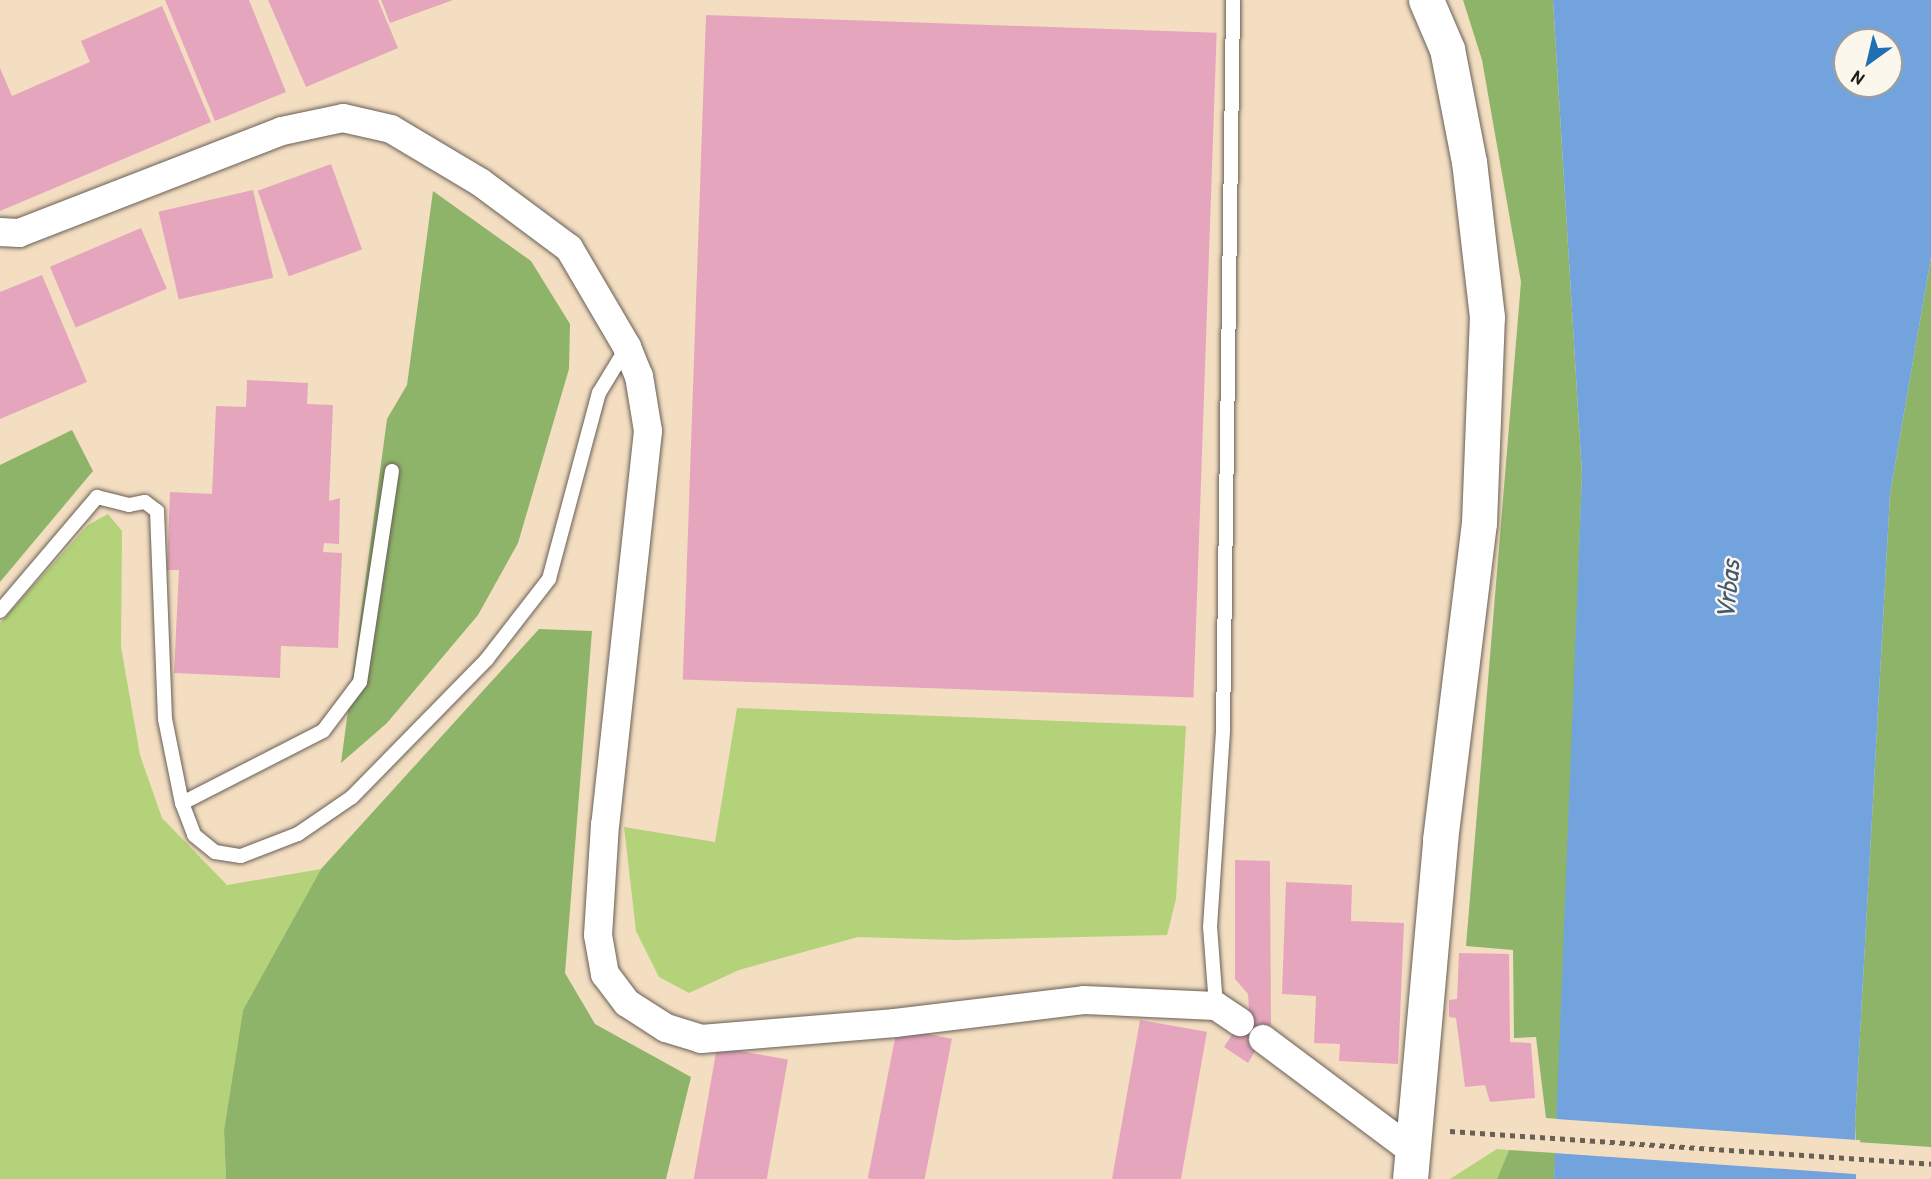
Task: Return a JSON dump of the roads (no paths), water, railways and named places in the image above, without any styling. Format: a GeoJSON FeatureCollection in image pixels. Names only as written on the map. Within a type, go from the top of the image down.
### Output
{"type":"FeatureCollection","features":[{"type":"Feature","properties":{"kind":"street"},"geometry":{"type":"LineString","coordinates":[[1413,1153],[1440,840],[1479,523],[1487,317],[1469,162],[1447,50],[1426,0]]}},
{"type":"Feature","properties":{"kind":"street"},"geometry":{"type":"LineString","coordinates":[[0,232],[19,233],[282,131],[342,118],[390,129],[480,182],[569,248],[627,346],[639,376],[648,431],[605,824],[598,935],[605,974],[627,1003],[666,1028],[701,1039],[895,1023],[1084,1000],[1216,1006],[1240,1022]]}},
{"type":"Feature","properties":{"kind":"street"},"geometry":{"type":"LineString","coordinates":[[1263,1039],[1413,1153]]}},
{"type":"Feature","properties":{"kind":"lane"},"geometry":{"type":"LineString","coordinates":[[1216,1006],[1210,927],[1223,729],[1233,0]]}},
{"type":"Feature","properties":{"kind":"lane"},"geometry":{"type":"LineString","coordinates":[[0,611],[97,497],[129,505],[145,502],[158,511],[165,719],[182,803],[194,835],[215,852],[241,856],[298,834],[352,797],[487,659],[549,579],[599,393],[627,346]]}},
{"type":"Feature","properties":{"kind":"lane"},"geometry":{"type":"LineString","coordinates":[[182,803],[323,731],[348,703],[359,682],[368,646],[392,471]]}},
{"type":"Feature","properties":{"kind":"water","name":"Vrbas"},"geometry":{"type":"Polygon","coordinates":[[[1553,0],[1931,0],[1931,257],[1890,494],[1855,1124],[1856,1179],[1554,1179],[1582,474],[1553,0]]]}}]}
